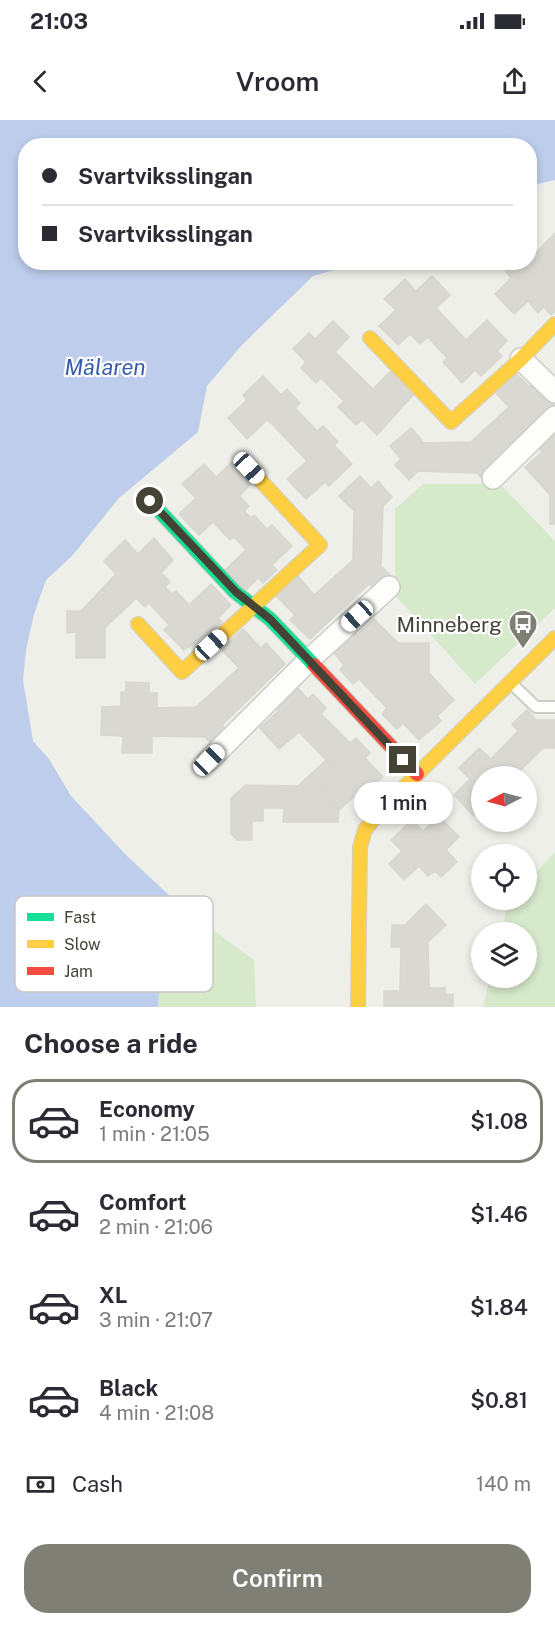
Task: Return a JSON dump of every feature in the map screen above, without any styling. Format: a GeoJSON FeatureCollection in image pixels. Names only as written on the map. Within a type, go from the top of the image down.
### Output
{"type":"FeatureCollection","features":[{"type":"Feature","properties":{"kind":"street"},"geometry":{"type":"LineString","coordinates":[[370,338],[452,422],[521,359],[555,324]]}},
{"type":"Feature","properties":{"kind":"street"},"geometry":{"type":"LineString","coordinates":[[521,359],[555,392]]}},
{"type":"Feature","properties":{"kind":"street"},"geometry":{"type":"LineString","coordinates":[[493,478],[555,417]]}},
{"type":"Feature","properties":{"kind":"street"},"geometry":{"type":"LineString","coordinates":[[138,624],[182,672],[320,545],[249,468]]}},
{"type":"Feature","properties":{"kind":"street"},"geometry":{"type":"LineString","coordinates":[[150,501],[236,592],[270,619],[417,774]]}},
{"type":"Feature","properties":{"kind":"street"},"geometry":{"type":"LineString","coordinates":[[209,760],[309,660],[389,587]]}},
{"type":"Feature","properties":{"kind":"street"},"geometry":{"type":"LineString","coordinates":[[358,1007],[360,847],[365,830],[379,812],[555,638]]}},
{"type":"Feature","properties":{"kind":"lane"},"geometry":{"type":"LineString","coordinates":[[511,682],[536,707],[555,707]]}},
{"type":"Feature","properties":{"kind":"green space"},"geometry":{"type":"Polygon","coordinates":[[[423,484],[500,484],[555,541],[555,608],[475,684],[395,595],[395,509],[423,484]]]}},
{"type":"Feature","properties":{"kind":"green space"},"geometry":{"type":"Polygon","coordinates":[[[555,852],[555,1007],[483,1007],[488,988],[537,988],[537,922],[504,922],[506,910],[537,910],[537,872],[555,852]]]}},
{"type":"Feature","properties":{"kind":"green space"},"geometry":{"type":"Polygon","coordinates":[[[213,930],[254,960],[256,1007],[158,1007],[159,992],[213,992],[213,930]]]}},
{"type":"Feature","properties":{"kind":"water","name":"Mälaren"},"geometry":{"type":"Polygon","coordinates":[[[0,120],[555,120],[555,180],[537,184],[537,138],[18,138],[18,270],[335,270],[313,276],[241,346],[207,386],[198,432],[119,498],[72,556],[46,580],[34,614],[26,650],[23,680],[33,741],[49,759],[71,796],[127,856],[170,896],[15,896],[15,992],[159,992],[158,1007],[0,1007],[0,120]]]}},
{"type":"Feature","properties":{"kind":"building"},"geometry":{"type":"Polygon","coordinates":[[[555,233],[555,311],[551,315],[544,307],[538,313],[528,301],[514,314],[495,294],[511,278],[505,270],[537,270],[537,252],[555,233]]]}},
{"type":"Feature","properties":{"kind":"building"},"geometry":{"type":"Polygon","coordinates":[[[432,276],[450,295],[436,308],[466,340],[487,320],[507,341],[497,351],[502,356],[481,376],[475,370],[462,383],[443,362],[447,358],[428,337],[420,344],[410,334],[398,345],[379,326],[396,310],[384,299],[405,279],[416,291],[432,276]]]}},
{"type":"Feature","properties":{"kind":"building"},"geometry":{"type":"Polygon","coordinates":[[[333,321],[349,337],[335,352],[373,389],[391,371],[414,394],[377,435],[362,420],[356,425],[338,407],[344,401],[321,378],[316,383],[301,368],[306,362],[293,349],[309,333],[315,339],[333,321]]]}},
{"type":"Feature","properties":{"kind":"building"},"geometry":{"type":"Polygon","coordinates":[[[515,373],[530,387],[534,382],[554,404],[495,461],[502,468],[485,482],[477,473],[418,471],[409,480],[395,465],[401,459],[390,446],[411,428],[424,443],[471,442],[509,407],[495,392],[515,373]]]}},
{"type":"Feature","properties":{"kind":"building"},"geometry":{"type":"Polygon","coordinates":[[[263,376],[281,395],[287,389],[300,403],[295,408],[317,431],[323,426],[338,442],[334,445],[352,464],[329,486],[325,482],[306,499],[287,479],[307,461],[273,425],[267,420],[247,439],[228,418],[247,400],[243,395],[263,376]]]}},
{"type":"Feature","properties":{"kind":"building"},"geometry":{"type":"Polygon","coordinates":[[[555,431],[555,524],[550,524],[550,495],[525,467],[542,452],[538,446],[555,431]]]}},
{"type":"Feature","properties":{"kind":"building"},"geometry":{"type":"Polygon","coordinates":[[[232,462],[252,483],[239,496],[249,506],[244,511],[251,518],[254,515],[267,529],[272,525],[292,546],[272,565],[277,570],[263,583],[258,578],[245,591],[225,570],[246,550],[234,537],[230,540],[213,522],[199,535],[179,514],[196,498],[182,484],[204,464],[216,477],[232,462]]]}},
{"type":"Feature","properties":{"kind":"building"},"geometry":{"type":"Polygon","coordinates":[[[360,476],[371,488],[378,481],[392,497],[383,506],[381,566],[391,576],[375,589],[369,584],[310,639],[290,620],[295,615],[276,596],[298,576],[314,595],[353,560],[354,511],[339,496],[360,476]]]}},
{"type":"Feature","properties":{"kind":"building"},"geometry":{"type":"Polygon","coordinates":[[[154,538],[173,560],[161,573],[170,582],[165,587],[172,594],[176,591],[189,605],[211,584],[231,605],[218,618],[223,623],[184,650],[164,630],[169,625],[149,603],[145,607],[136,598],[105,628],[105,658],[76,658],[76,632],[67,633],[67,611],[81,611],[116,574],[104,561],[125,540],[138,554],[154,538]]]}},
{"type":"Feature","properties":{"kind":"building"},"geometry":{"type":"Polygon","coordinates":[[[374,619],[398,643],[429,643],[429,673],[454,700],[437,716],[441,721],[419,740],[403,723],[397,729],[382,714],[387,708],[359,679],[353,684],[340,670],[344,665],[331,649],[353,630],[357,635],[374,619]]]}},
{"type":"Feature","properties":{"kind":"building"},"geometry":{"type":"Polygon","coordinates":[[[243,629],[261,648],[266,643],[285,664],[222,725],[228,732],[213,746],[205,737],[152,736],[152,753],[122,753],[123,736],[101,735],[102,707],[121,706],[121,692],[126,692],[126,682],[149,683],[149,693],[157,693],[157,708],[196,707],[239,668],[221,649],[243,629]]]}},
{"type":"Feature","properties":{"kind":"building"},"geometry":{"type":"Polygon","coordinates":[[[295,685],[308,699],[313,694],[326,708],[321,714],[350,743],[356,738],[370,753],[365,758],[383,777],[361,797],[358,793],[339,810],[320,789],[338,772],[299,732],[279,749],[260,728],[279,710],[274,705],[295,685]]]}},
{"type":"Feature","properties":{"kind":"building"},"geometry":{"type":"Polygon","coordinates":[[[527,710],[536,720],[555,720],[555,748],[543,748],[525,766],[471,766],[471,813],[454,795],[470,779],[459,768],[479,748],[491,759],[518,731],[512,724],[527,710]]]}},
{"type":"Feature","properties":{"kind":"building"},"geometry":{"type":"Polygon","coordinates":[[[326,760],[338,772],[320,789],[339,810],[338,822],[283,822],[284,808],[263,808],[263,821],[252,821],[252,840],[237,840],[231,834],[231,798],[246,785],[298,786],[326,760]]]}},
{"type":"Feature","properties":{"kind":"building"},"geometry":{"type":"Polygon","coordinates":[[[439,816],[459,837],[446,850],[457,862],[441,877],[435,871],[428,876],[419,866],[404,880],[389,864],[402,851],[391,840],[412,820],[423,831],[439,816]]]}},
{"type":"Feature","properties":{"kind":"building"},"geometry":{"type":"Polygon","coordinates":[[[426,904],[446,925],[428,942],[429,988],[445,988],[445,995],[453,994],[453,1007],[384,1007],[384,991],[400,991],[401,947],[391,947],[392,925],[405,925],[426,904]]]}},
{"type":"Feature","properties":{"kind":"traffic: fast"},"geometry":{"type":"LineString","coordinates":[[150,501],[235,592],[270,619],[314,665]]}},
{"type":"Feature","properties":{"kind":"traffic: slow"},"geometry":{"type":"LineString","coordinates":[[370,338],[451,422],[521,359],[555,324]]}},
{"type":"Feature","properties":{"kind":"traffic: slow"},"geometry":{"type":"LineString","coordinates":[[138,624],[182,672],[320,545],[249,468]]}},
{"type":"Feature","properties":{"kind":"traffic: slow"},"geometry":{"type":"LineString","coordinates":[[358,1007],[360,847],[365,830],[379,812],[555,638]]}},
{"type":"Feature","properties":{"kind":"traffic: jam"},"geometry":{"type":"LineString","coordinates":[[314,665],[417,774]]}},
{"type":"Feature","properties":{"kind":"place","name":"Minneberg"},"geometry":{"type":"Point","coordinates":[523,650]}},
{"type":"Feature","properties":{"kind":"route"},"geometry":{"type":"LineString","coordinates":[[150,501],[236,592],[270,619],[403,760]]}}]}
